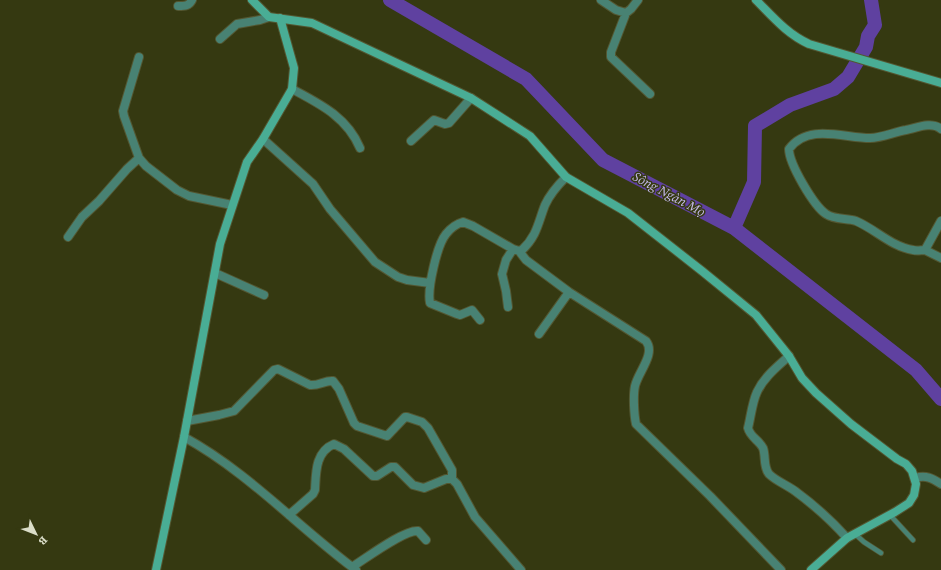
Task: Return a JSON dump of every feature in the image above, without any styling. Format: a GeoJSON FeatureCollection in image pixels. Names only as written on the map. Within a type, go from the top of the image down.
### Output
{"type":"FeatureCollection","features":[{"type":"Feature","properties":{"kind":"street"},"geometry":{"type":"LineString","coordinates":[[178,6],[186,6],[190,4],[192,0]]}},
{"type":"Feature","properties":{"kind":"street"},"geometry":{"type":"LineString","coordinates":[[252,0],[269,17]]}},
{"type":"Feature","properties":{"kind":"street"},"geometry":{"type":"LineString","coordinates":[[601,0],[621,12],[626,13]]}},
{"type":"Feature","properties":{"kind":"street"},"geometry":{"type":"LineString","coordinates":[[638,0],[626,13],[611,52],[611,57],[650,94]]}},
{"type":"Feature","properties":{"kind":"street"},"geometry":{"type":"LineString","coordinates":[[756,0],[787,31],[809,44],[941,83]]}},
{"type":"Feature","properties":{"kind":"street"},"geometry":{"type":"LineString","coordinates":[[220,39],[237,24],[269,17],[312,23],[471,98],[530,136],[566,176],[628,213],[756,315],[788,356],[802,378],[816,393],[851,424],[897,459],[906,464],[912,471],[915,478],[916,484],[914,495],[909,503],[851,536],[810,570]]}},
{"type":"Feature","properties":{"kind":"street"},"geometry":{"type":"LineString","coordinates":[[156,570],[184,437],[220,244],[247,162],[263,139],[292,89],[294,68],[280,18]]}},
{"type":"Feature","properties":{"kind":"street"},"geometry":{"type":"LineString","coordinates":[[139,57],[123,114],[140,158],[146,166],[181,192],[189,196],[232,205]]}},
{"type":"Feature","properties":{"kind":"street"},"geometry":{"type":"LineString","coordinates":[[292,89],[331,111],[354,134],[360,148]]}},
{"type":"Feature","properties":{"kind":"street"},"geometry":{"type":"LineString","coordinates":[[411,141],[434,120],[445,124],[449,123],[471,98]]}},
{"type":"Feature","properties":{"kind":"street"},"geometry":{"type":"LineString","coordinates":[[941,129],[935,126],[926,126],[870,138],[822,134],[810,135],[789,149],[795,169],[811,196],[826,214],[857,222],[901,246],[913,250],[925,250],[941,258]]}},
{"type":"Feature","properties":{"kind":"street"},"geometry":{"type":"LineString","coordinates":[[263,139],[313,184],[330,209],[375,262],[398,277],[407,280],[430,283]]}},
{"type":"Feature","properties":{"kind":"street"},"geometry":{"type":"LineString","coordinates":[[68,238],[82,217],[99,201],[127,169],[140,158]]}},
{"type":"Feature","properties":{"kind":"street"},"geometry":{"type":"LineString","coordinates":[[508,308],[502,274],[506,260],[516,250],[524,248],[535,234],[548,200],[566,176]]}},
{"type":"Feature","properties":{"kind":"street"},"geometry":{"type":"LineString","coordinates":[[925,250],[941,221]]}},
{"type":"Feature","properties":{"kind":"street"},"geometry":{"type":"LineString","coordinates":[[480,320],[472,310],[460,315],[432,305],[429,301],[432,270],[442,239],[458,224],[466,223],[473,226],[516,250],[526,260],[569,292],[646,341],[649,347],[649,354],[635,386],[636,424],[710,496],[781,570]]}},
{"type":"Feature","properties":{"kind":"street"},"geometry":{"type":"LineString","coordinates":[[215,273],[264,295]]}},
{"type":"Feature","properties":{"kind":"street"},"geometry":{"type":"LineString","coordinates":[[539,334],[569,292]]}},
{"type":"Feature","properties":{"kind":"street"},"geometry":{"type":"LineString","coordinates":[[788,356],[764,381],[758,391],[752,409],[748,428],[749,432],[763,448],[765,466],[770,475],[790,487],[851,536]]}},
{"type":"Feature","properties":{"kind":"street"},"geometry":{"type":"LineString","coordinates":[[187,421],[234,411],[274,370],[278,369],[310,385],[333,381],[340,389],[352,420],[357,426],[387,436],[404,417],[407,417],[422,422],[428,428],[452,470],[452,479],[457,484],[475,517],[521,570]]}},
{"type":"Feature","properties":{"kind":"street"},"geometry":{"type":"LineString","coordinates":[[184,437],[214,454],[268,496],[289,516],[354,568],[391,542],[410,532],[418,531],[426,540]]}},
{"type":"Feature","properties":{"kind":"street"},"geometry":{"type":"LineString","coordinates":[[289,516],[313,494],[315,490],[318,461],[327,447],[334,444],[344,449],[373,476],[377,476],[391,467],[395,467],[413,485],[424,488],[446,479],[452,479]]}},
{"type":"Feature","properties":{"kind":"street"},"geometry":{"type":"LineString","coordinates":[[915,478],[922,476],[930,477],[941,484]]}},
{"type":"Feature","properties":{"kind":"lane"},"geometry":{"type":"LineString","coordinates":[[890,515],[913,540]]}},
{"type":"Feature","properties":{"kind":"lane"},"geometry":{"type":"LineString","coordinates":[[851,536],[881,553]]}},
{"type":"Feature","properties":{"kind":"waterway","name":"Sông Ngàn Mọ"},"geometry":{"type":"LineString","coordinates":[[390,0],[526,79],[603,160],[734,228],[916,370],[941,399]]}},
{"type":"Feature","properties":{"kind":"waterway"},"geometry":{"type":"LineString","coordinates":[[734,228],[754,182],[755,126],[790,105],[834,89],[848,77],[866,47],[868,36],[875,25],[871,0]]}}]}
